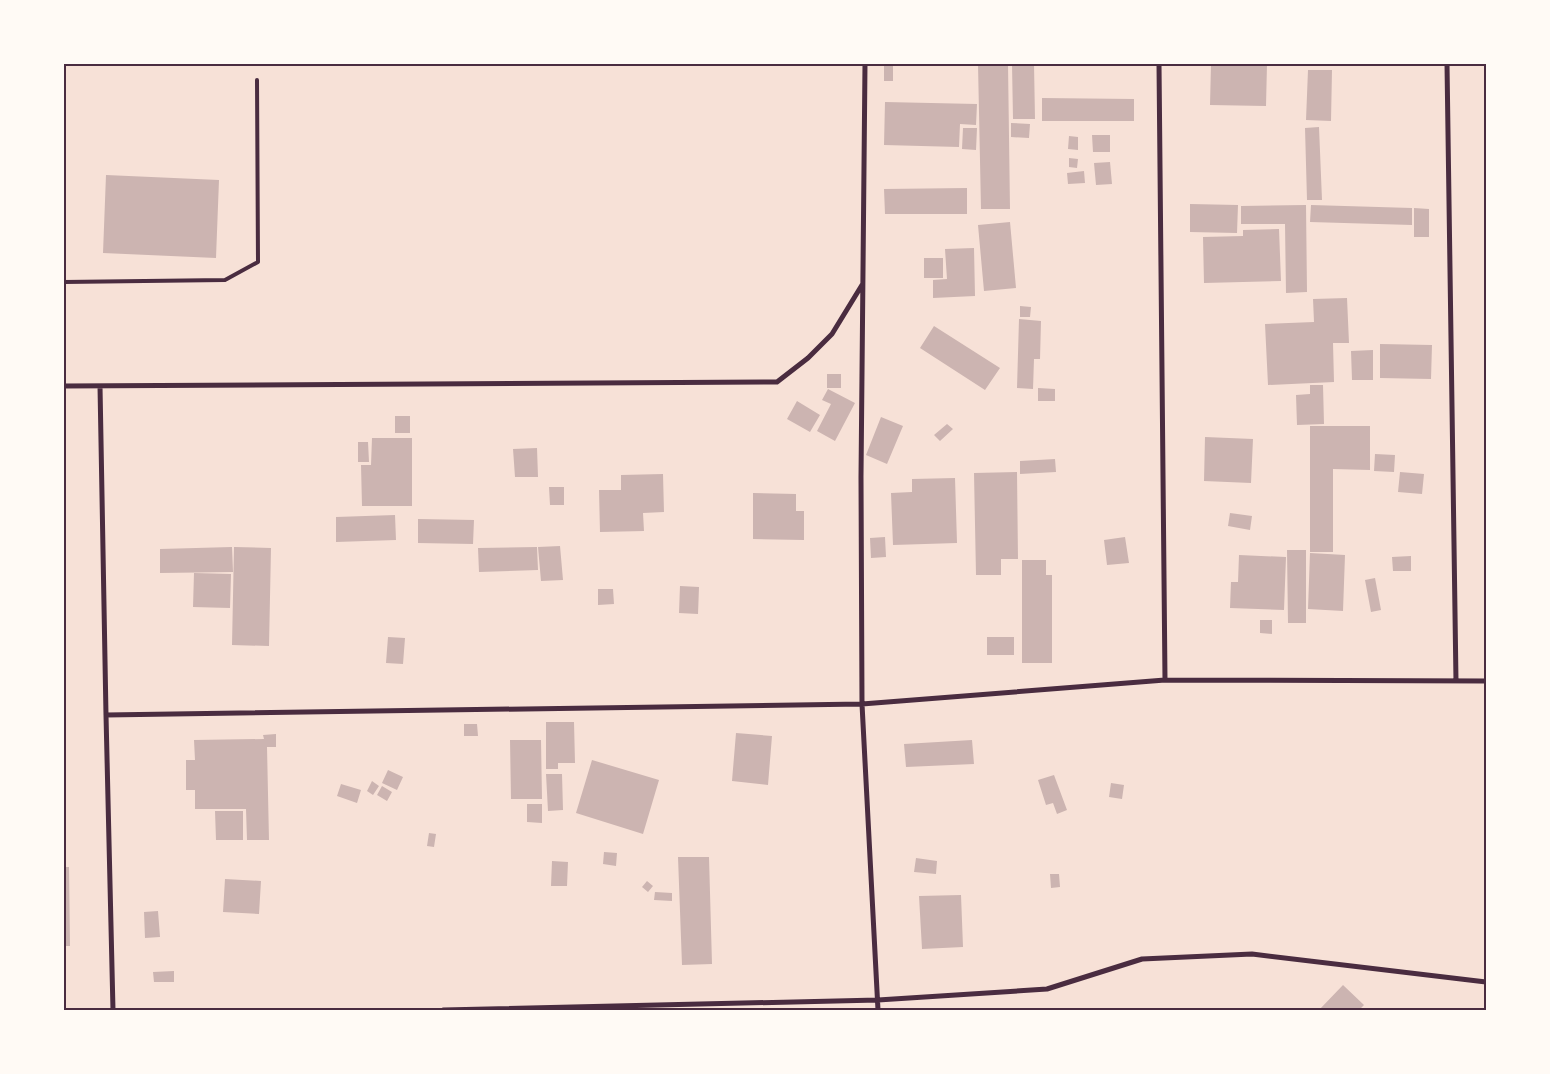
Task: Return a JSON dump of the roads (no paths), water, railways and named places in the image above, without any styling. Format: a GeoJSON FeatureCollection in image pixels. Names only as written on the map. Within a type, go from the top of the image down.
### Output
{"type":"FeatureCollection","features":[{"type":"Feature","properties":{"kind":"street"},"geometry":{"type":"LineString","coordinates":[[865,64],[861,468],[862,704],[878,1010]]}},
{"type":"Feature","properties":{"kind":"street"},"geometry":{"type":"LineString","coordinates":[[1159,64],[1165,680]]}},
{"type":"Feature","properties":{"kind":"street"},"geometry":{"type":"LineString","coordinates":[[1446,64],[1456,681]]}},
{"type":"Feature","properties":{"kind":"street"},"geometry":{"type":"LineString","coordinates":[[64,386],[777,382],[808,358],[832,334],[862,284]]}},
{"type":"Feature","properties":{"kind":"street"},"geometry":{"type":"LineString","coordinates":[[100,386],[113,1010]]}},
{"type":"Feature","properties":{"kind":"street"},"geometry":{"type":"LineString","coordinates":[[106,715],[862,704],[1165,680],[1486,681]]}},
{"type":"Feature","properties":{"kind":"street"},"geometry":{"type":"LineString","coordinates":[[443,1010],[878,1000],[1047,989],[1142,958],[1252,954],[1486,982]]}},
{"type":"Feature","properties":{"kind":"lane"},"geometry":{"type":"LineString","coordinates":[[64,282],[225,280],[258,262],[257,80]]}}]}
